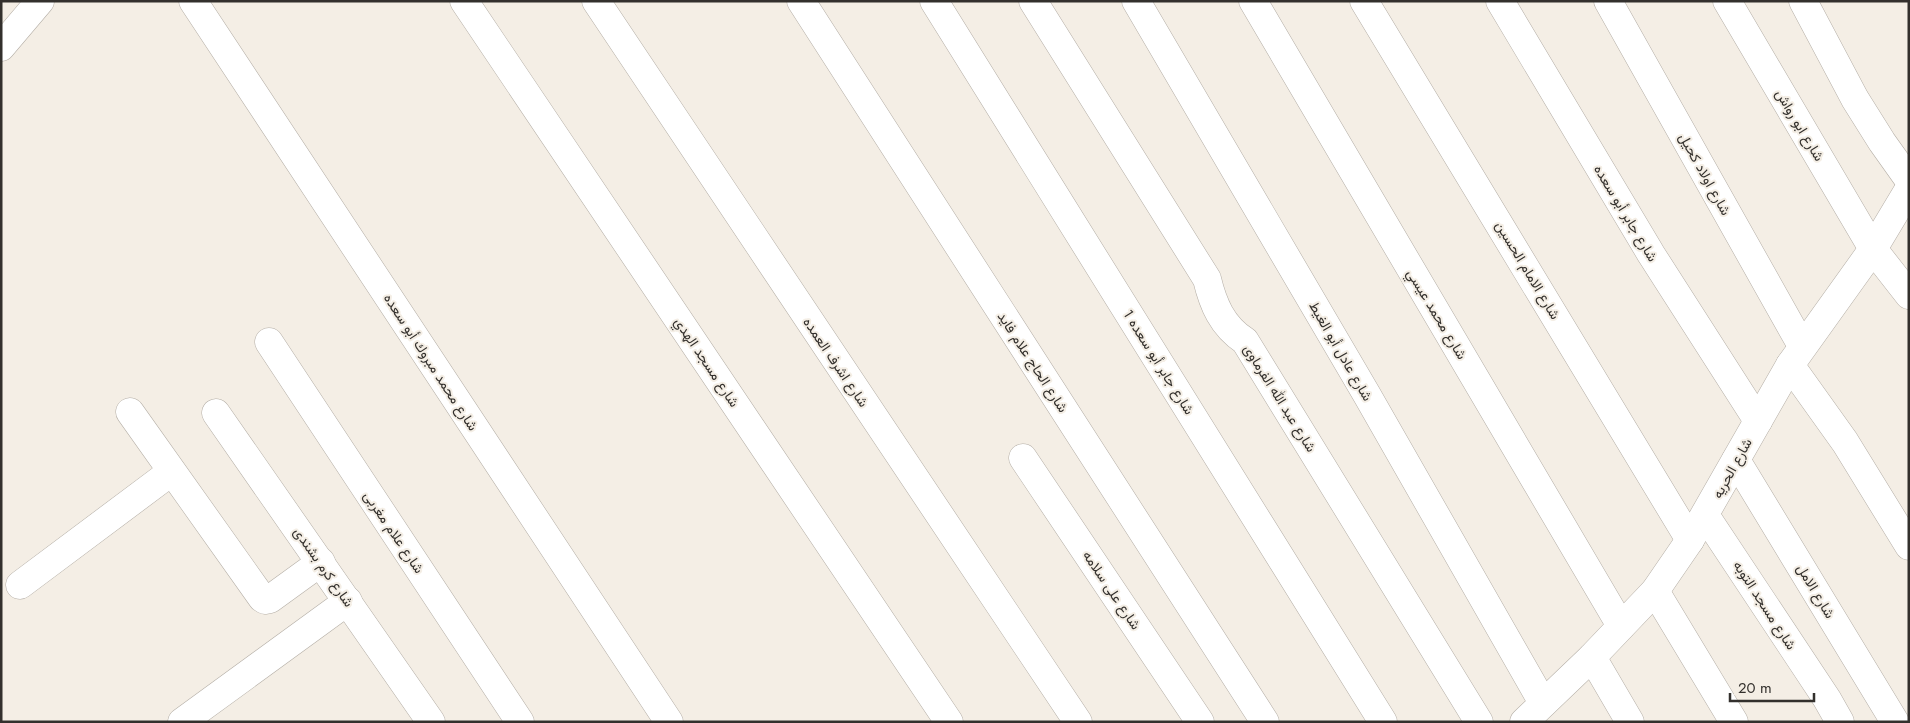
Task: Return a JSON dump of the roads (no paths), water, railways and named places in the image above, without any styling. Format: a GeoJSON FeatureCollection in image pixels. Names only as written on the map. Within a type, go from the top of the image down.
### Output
{"type":"FeatureCollection","features":[{"type":"Feature","properties":{"kind":"street"},"geometry":{"type":"LineString","coordinates":[[1,47],[40,1]]}},
{"type":"Feature","properties":{"kind":"street","name":"شارع محمد مبروك أبو سعده"},"geometry":{"type":"LineString","coordinates":[[193,1],[669,722]]}},
{"type":"Feature","properties":{"kind":"street","name":"شارع مسجد الهدي"},"geometry":{"type":"LineString","coordinates":[[464,1],[949,722]]}},
{"type":"Feature","properties":{"kind":"street","name":"شارع اشرف العمده"},"geometry":{"type":"LineString","coordinates":[[596,1],[1078,722]]}},
{"type":"Feature","properties":{"kind":"street","name":"شارع الحاج علام فايد"},"geometry":{"type":"LineString","coordinates":[[801,1],[1265,722]]}},
{"type":"Feature","properties":{"kind":"street","name":"شارع جابر أبو سعده 1"},"geometry":{"type":"LineString","coordinates":[[934,1],[1383,722]]}},
{"type":"Feature","properties":{"kind":"street","name":"شارع عبد الله الفرماوى"},"geometry":{"type":"LineString","coordinates":[[1033,1],[1207,279],[1211,298],[1219,315],[1230,330],[1245,341],[1479,722]]}},
{"type":"Feature","properties":{"kind":"street","name":"شارع عادل أبو الغيط"},"geometry":{"type":"LineString","coordinates":[[1136,1],[1367,395],[1533,712]]}},
{"type":"Feature","properties":{"kind":"street","name":"شارع محمد عيسي"},"geometry":{"type":"LineString","coordinates":[[1253,1],[1622,626]]}},
{"type":"Feature","properties":{"kind":"street","name":"شارع الامام الحسين"},"geometry":{"type":"LineString","coordinates":[[1364,1],[1690,540]]}},
{"type":"Feature","properties":{"kind":"street","name":"شارع جابر أبو سعده"},"geometry":{"type":"LineString","coordinates":[[1500,1],[1651,254],[1758,421]]}},
{"type":"Feature","properties":{"kind":"street","name":"شارع اولاد كحيل"},"geometry":{"type":"LineString","coordinates":[[1608,1],[1796,356],[1844,442],[1909,546]]}},
{"type":"Feature","properties":{"kind":"street","name":"شارع ابو رواش"},"geometry":{"type":"LineString","coordinates":[[1727,1],[1873,249],[1909,294]]}},
{"type":"Feature","properties":{"kind":"street"},"geometry":{"type":"LineString","coordinates":[[1803,1],[1855,99],[1909,180]]}},
{"type":"Feature","properties":{"kind":"street","name":"شارع الحريه"},"geometry":{"type":"LineString","coordinates":[[1533,712],[1592,657],[1655,591],[1690,540],[1796,356],[1873,249],[1909,189]]}},
{"type":"Feature","properties":{"kind":"street","name":"شارع علام مغربى"},"geometry":{"type":"LineString","coordinates":[[268,342],[520,722]]}},
{"type":"Feature","properties":{"kind":"street"},"geometry":{"type":"LineString","coordinates":[[130,412],[264,600],[270,599],[321,562]]}},
{"type":"Feature","properties":{"kind":"street","name":"شارع كرم بشندى"},"geometry":{"type":"LineString","coordinates":[[216,413],[431,722]]}},
{"type":"Feature","properties":{"kind":"street","name":"شارع على سلامه"},"geometry":{"type":"LineString","coordinates":[[1023,458],[1200,722]]}},
{"type":"Feature","properties":{"kind":"street","name":"شارع الامل"},"geometry":{"type":"LineString","coordinates":[[1736,460],[1895,722]]}},
{"type":"Feature","properties":{"kind":"street"},"geometry":{"type":"LineString","coordinates":[[20,585],[171,472]]}},
{"type":"Feature","properties":{"kind":"street","name":"شارع مسجد التوبه"},"geometry":{"type":"LineString","coordinates":[[1705,515],[1827,699],[1840,722]]}},
{"type":"Feature","properties":{"kind":"street"},"geometry":{"type":"LineString","coordinates":[[1655,591],[1734,722]]}},
{"type":"Feature","properties":{"kind":"street"},"geometry":{"type":"LineString","coordinates":[[182,722],[348,601]]}},
{"type":"Feature","properties":{"kind":"street"},"geometry":{"type":"LineString","coordinates":[[1592,657],[1630,722]]}}]}
